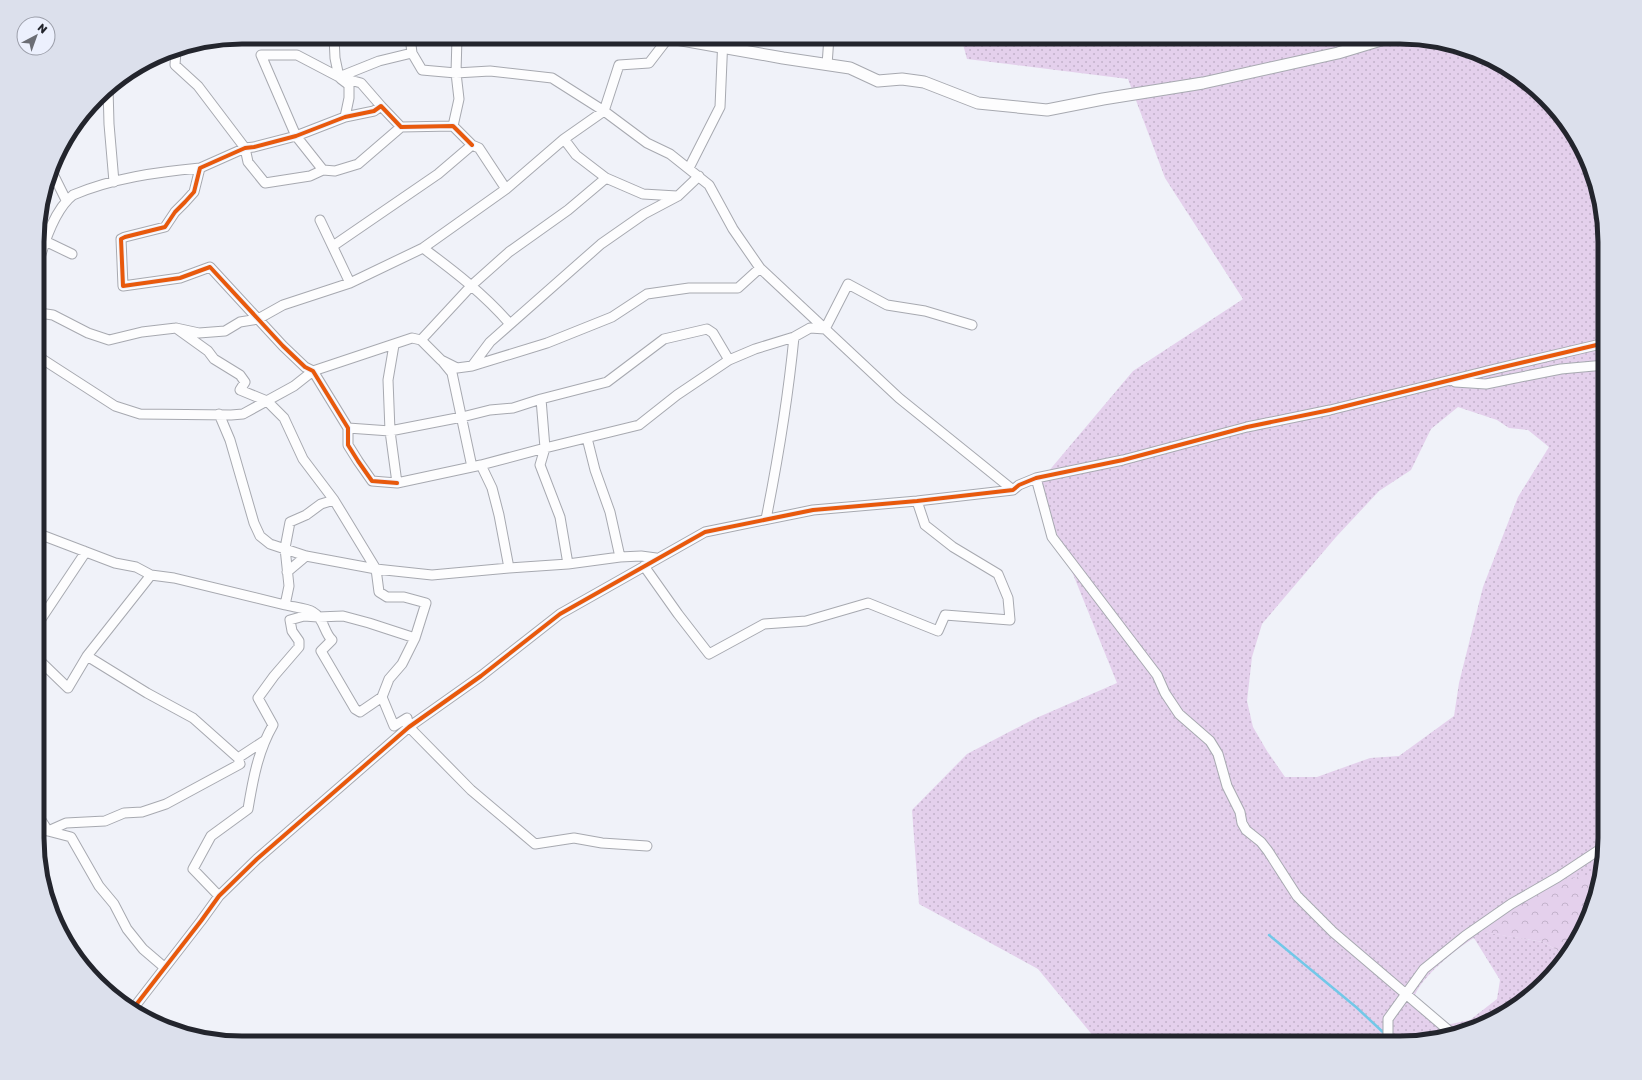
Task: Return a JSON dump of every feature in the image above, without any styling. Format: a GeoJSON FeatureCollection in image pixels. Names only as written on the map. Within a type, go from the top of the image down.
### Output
{"type":"FeatureCollection","features":[{"type":"Feature","properties":{"kind":"street"},"geometry":{"type":"LineString","coordinates":[[334,44],[335,58],[340,77],[349,86],[349,98],[345,117]]}},
{"type":"Feature","properties":{"kind":"street"},"geometry":{"type":"LineString","coordinates":[[411,44],[412,53],[422,70],[456,73],[490,71],[552,78],[604,111],[647,143],[670,154],[689,168],[709,185],[733,229],[760,268],[899,398],[1013,490]]}},
{"type":"Feature","properties":{"kind":"street"},"geometry":{"type":"LineString","coordinates":[[453,126],[460,99],[456,73],[457,44]]}},
{"type":"Feature","properties":{"kind":"street"},"geometry":{"type":"LineString","coordinates":[[44,314],[53,315],[88,333],[109,340],[142,332],[176,328],[199,332],[225,331],[240,322],[258,319],[283,306],[350,283],[423,248],[506,189],[564,140],[604,111],[619,65],[649,63],[663,44]]}},
{"type":"Feature","properties":{"kind":"street"},"geometry":{"type":"LineString","coordinates":[[689,168],[720,106],[723,44]]}},
{"type":"Feature","properties":{"kind":"street"},"geometry":{"type":"LineString","coordinates":[[732,44],[827,65],[850,68],[878,80],[902,79],[924,82],[978,103],[1047,110],[1102,99],[1203,83],[1338,53],[1368,44]]}},
{"type":"Feature","properties":{"kind":"street"},"geometry":{"type":"LineString","coordinates":[[827,65],[828,44]]}},
{"type":"Feature","properties":{"kind":"street"},"geometry":{"type":"LineString","coordinates":[[340,77],[379,61],[412,53]]}},
{"type":"Feature","properties":{"kind":"street"},"geometry":{"type":"LineString","coordinates":[[323,170],[296,136],[261,55],[297,55],[340,77],[361,83],[401,127]]}},
{"type":"Feature","properties":{"kind":"street"},"geometry":{"type":"LineString","coordinates":[[176,56],[175,65],[198,86],[245,148],[248,162],[265,183],[310,176],[323,170],[335,171],[358,164],[401,127],[453,126],[472,145],[479,148],[506,189]]}},
{"type":"Feature","properties":{"kind":"street"},"geometry":{"type":"LineString","coordinates":[[108,96],[114,182]]}},
{"type":"Feature","properties":{"kind":"street"},"geometry":{"type":"LineString","coordinates":[[44,237],[66,200],[82,191],[160,171],[200,168],[245,148],[254,148],[296,136],[345,117],[374,111],[381,106]]}},
{"type":"Feature","properties":{"kind":"street"},"geometry":{"type":"LineString","coordinates":[[564,140],[576,155],[606,178],[643,194],[678,196]]}},
{"type":"Feature","properties":{"kind":"street"},"geometry":{"type":"LineString","coordinates":[[333,246],[438,174],[472,145]]}},
{"type":"Feature","properties":{"kind":"street"},"geometry":{"type":"LineString","coordinates":[[200,168],[194,192],[175,212],[165,226],[121,239],[123,286],[180,278],[210,268],[283,346],[305,367],[313,371],[348,428],[348,445],[372,481],[397,483],[481,465],[639,425],[677,395],[729,360],[754,349],[794,337],[810,328],[825,329]]}},
{"type":"Feature","properties":{"kind":"street"},"geometry":{"type":"LineString","coordinates":[[472,366],[490,342],[600,244],[644,214],[678,196],[699,176]]}},
{"type":"Feature","properties":{"kind":"street"},"geometry":{"type":"LineString","coordinates":[[55,178],[66,200]]}},
{"type":"Feature","properties":{"kind":"street"},"geometry":{"type":"LineString","coordinates":[[421,340],[472,286],[508,252],[568,210],[606,178]]}},
{"type":"Feature","properties":{"kind":"street"},"geometry":{"type":"LineString","coordinates":[[320,220],[350,283]]}},
{"type":"Feature","properties":{"kind":"street"},"geometry":{"type":"LineString","coordinates":[[44,242],[72,254]]}},
{"type":"Feature","properties":{"kind":"street"},"geometry":{"type":"LineString","coordinates":[[423,248],[472,286],[490,302],[510,324]]}},
{"type":"Feature","properties":{"kind":"street"},"geometry":{"type":"LineString","coordinates":[[441,360],[457,368],[472,366],[548,343],[612,317],[647,294],[689,288],[738,288],[760,268]]}},
{"type":"Feature","properties":{"kind":"street"},"geometry":{"type":"LineString","coordinates":[[825,329],[848,284],[886,305],[925,311],[972,325]]}},
{"type":"Feature","properties":{"kind":"street"},"geometry":{"type":"LineString","coordinates":[[44,536],[115,563],[136,567],[151,575],[174,578],[314,612],[325,628],[326,635],[332,640],[321,651],[355,709],[360,712],[382,697],[389,679],[402,664],[415,638],[426,603],[404,597],[395,598],[382,595],[378,592],[376,569],[334,500],[303,459],[284,418],[268,400],[240,390],[245,382],[240,375],[214,360],[208,351],[176,328]]}},
{"type":"Feature","properties":{"kind":"street"},"geometry":{"type":"LineString","coordinates":[[348,428],[390,431],[490,410],[513,408],[541,399],[607,382],[664,339],[707,329],[713,333],[729,360]]}},
{"type":"Feature","properties":{"kind":"street"},"geometry":{"type":"LineString","coordinates":[[766,519],[778,459],[790,381],[794,337]]}},
{"type":"Feature","properties":{"kind":"street"},"geometry":{"type":"LineString","coordinates":[[44,360],[115,406],[128,411],[140,414],[243,414],[294,386],[313,371],[412,338],[421,340],[441,360],[452,374],[472,467]]}},
{"type":"Feature","properties":{"kind":"street"},"geometry":{"type":"LineString","coordinates":[[394,345],[388,380],[390,431],[397,483]]}},
{"type":"Feature","properties":{"kind":"street"},"geometry":{"type":"LineString","coordinates":[[136,1005],[219,896],[258,859],[409,727],[481,676],[560,614],[656,558],[705,532],[813,510],[916,501],[1013,490],[1019,485],[1036,478],[1123,460],[1247,427],[1330,410],[1598,345]]}},
{"type":"Feature","properties":{"kind":"street"},"geometry":{"type":"LineString","coordinates":[[1446,381],[1486,384],[1561,369],[1598,365]]}},
{"type":"Feature","properties":{"kind":"street"},"geometry":{"type":"LineString","coordinates":[[541,399],[545,448],[540,465],[560,517],[568,564]]}},
{"type":"Feature","properties":{"kind":"street"},"geometry":{"type":"LineString","coordinates":[[219,414],[230,440],[254,524],[260,536],[270,544],[306,556],[376,569],[432,576],[509,568],[568,564],[620,557],[641,556],[656,558]]}},
{"type":"Feature","properties":{"kind":"street"},"geometry":{"type":"LineString","coordinates":[[586,438],[594,470],[610,512],[620,557]]}},
{"type":"Feature","properties":{"kind":"street"},"geometry":{"type":"LineString","coordinates":[[481,465],[492,488],[499,515],[509,568]]}},
{"type":"Feature","properties":{"kind":"street"},"geometry":{"type":"LineString","coordinates":[[1036,478],[1052,537],[1157,675],[1179,714],[1210,741],[1218,754],[1227,786],[1240,812],[1242,822],[1246,830],[1261,842],[1297,896],[1334,932],[1448,1030]]}},
{"type":"Feature","properties":{"kind":"street"},"geometry":{"type":"LineString","coordinates":[[285,604],[289,586],[285,548],[290,522],[306,516],[321,504],[334,500]]}},
{"type":"Feature","properties":{"kind":"street"},"geometry":{"type":"LineString","coordinates":[[644,566],[709,654],[764,624],[806,621],[868,603],[938,631],[945,615],[1010,620],[1008,598],[998,574],[953,547],[925,525],[916,501]]}},
{"type":"Feature","properties":{"kind":"street"},"geometry":{"type":"LineString","coordinates":[[44,614],[83,556],[84,551]]}},
{"type":"Feature","properties":{"kind":"street"},"geometry":{"type":"LineString","coordinates":[[287,572],[306,556]]}},
{"type":"Feature","properties":{"kind":"street"},"geometry":{"type":"LineString","coordinates":[[44,665],[68,688],[88,656],[151,575]]}},
{"type":"Feature","properties":{"kind":"street"},"geometry":{"type":"LineString","coordinates":[[219,896],[193,869],[211,836],[248,809],[256,766],[264,741],[273,724],[258,698],[274,676],[299,647],[299,641],[292,631],[290,620],[304,616],[318,618],[343,616],[369,622],[415,638]]}},
{"type":"Feature","properties":{"kind":"street"},"geometry":{"type":"LineString","coordinates":[[48,831],[66,823],[105,821],[124,813],[142,812],[166,804],[240,764],[238,758],[193,718],[147,693],[88,656]]}},
{"type":"Feature","properties":{"kind":"street"},"geometry":{"type":"LineString","coordinates":[[382,697],[394,726],[407,718],[409,727],[472,790],[535,844],[574,838],[602,843],[647,846]]}},
{"type":"Feature","properties":{"kind":"street"},"geometry":{"type":"LineString","coordinates":[[238,758],[264,741]]}},
{"type":"Feature","properties":{"kind":"street"},"geometry":{"type":"LineString","coordinates":[[44,825],[48,831],[71,837],[95,880],[114,904],[127,929],[143,949],[164,967]]}},
{"type":"Feature","properties":{"kind":"street"},"geometry":{"type":"LineString","coordinates":[[1388,1036],[1388,1019],[1424,969],[1465,936],[1511,904],[1558,877],[1598,851]]}},
{"type":"Feature","properties":{"kind":"green space"},"geometry":{"type":"Polygon","coordinates":[[[963,44],[1413,44],[1438,48],[1476,59],[1487,64],[1510,77],[1530,93],[1549,112],[1565,132],[1583,166],[1591,191],[1598,229],[1598,851],[1594,876],[1519,906],[1478,931],[1543,942],[1561,953],[1540,978],[1530,987],[1510,1003],[1476,1021],[1451,1029],[1413,1036],[1093,1036],[1038,969],[919,904],[912,810],[967,754],[1034,719],[1117,683],[1037,485],[1133,371],[1243,299],[1165,178],[1128,79],[967,59],[963,44]],[[1458,407],[1431,429],[1411,470],[1379,491],[1336,537],[1262,624],[1252,657],[1247,701],[1253,727],[1285,777],[1317,777],[1370,758],[1399,756],[1454,716],[1459,683],[1483,587],[1518,497],[1549,447],[1528,430],[1509,428],[1497,420],[1458,407]],[[1474,938],[1448,957],[1430,974],[1422,983],[1414,999],[1446,1025],[1470,1020],[1497,999],[1500,980],[1474,938]]]}},
{"type":"Feature","properties":{"kind":"green space"},"geometry":{"type":"Polygon","coordinates":[[[1594,875],[1583,914],[1561,953],[1543,942],[1477,931],[1561,879],[1594,875]]]}},
{"type":"Feature","properties":{"kind":"waterway"},"geometry":{"type":"LineString","coordinates":[[1269,935],[1356,1007],[1386,1035]]}},
{"type":"Feature","properties":{"kind":"cycle path"},"geometry":{"type":"LineString","coordinates":[[397,483],[372,481],[348,445],[348,428],[313,371],[305,367],[283,346],[210,267],[180,278],[123,286],[121,239],[165,227],[175,212],[194,192],[200,168],[245,148],[296,136],[345,117],[374,111],[381,106],[401,127],[453,126],[472,145]]}},
{"type":"Feature","properties":{"kind":"cycle path"},"geometry":{"type":"LineString","coordinates":[[136,1005],[219,896],[257,859],[409,727],[481,676],[560,614],[705,532],[813,510],[917,501],[1013,490],[1019,485],[1036,478],[1123,460],[1247,427],[1330,410],[1598,345]]}}]}
